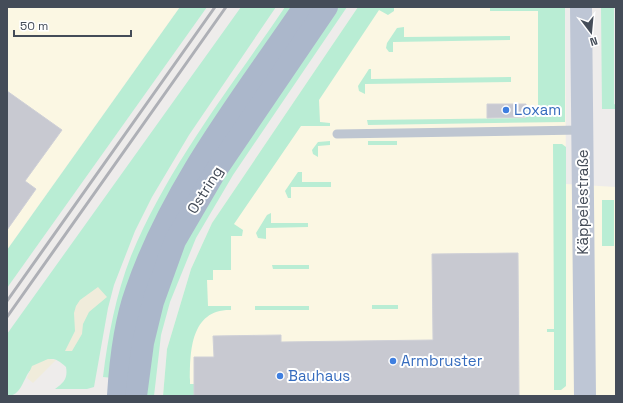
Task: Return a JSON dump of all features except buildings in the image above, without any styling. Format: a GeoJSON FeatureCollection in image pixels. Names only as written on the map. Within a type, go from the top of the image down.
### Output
{"type":"FeatureCollection","features":[{"type":"Feature","properties":{"kind":"main road","name":"Ostring"},"geometry":{"type":"LineString","coordinates":[[118,396],[121,361],[135,292],[166,219],[190,175],[304,7]]}},
{"type":"Feature","properties":{"kind":"main road","name":"Ostring"},"geometry":{"type":"LineString","coordinates":[[136,396],[143,343],[153,302],[175,242],[217,169],[327,7]]}},
{"type":"Feature","properties":{"kind":"street","name":"Käppelestraße"},"geometry":{"type":"LineString","coordinates":[[581,7],[585,396]]}},
{"type":"Feature","properties":{"kind":"lane"},"geometry":{"type":"LineString","coordinates":[[337,134],[582,130]]}},
{"type":"Feature","properties":{"kind":"shaded area"},"geometry":{"type":"Polygon","coordinates":[[[7,7],[180,7],[7,250],[7,7]]]}},
{"type":"Feature","properties":{"kind":"shaded area"},"geometry":{"type":"Polygon","coordinates":[[[358,7],[565,7],[566,184],[616,187],[616,396],[163,396],[167,349],[191,269],[212,223],[358,7]]]}},
{"type":"Feature","properties":{"kind":"green space"},"geometry":{"type":"Polygon","coordinates":[[[180,7],[207,7],[7,288],[7,250],[180,7]]]}},
{"type":"Feature","properties":{"kind":"green space"},"geometry":{"type":"Polygon","coordinates":[[[241,7],[276,7],[189,135],[152,197],[135,231],[114,285],[108,308],[94,387],[87,389],[55,389],[65,380],[66,367],[55,359],[49,359],[30,370],[19,391],[7,396],[7,334],[241,7]]]}},
{"type":"Feature","properties":{"kind":"green space"},"geometry":{"type":"Polygon","coordinates":[[[285,7],[296,7],[113,378],[103,377],[107,346],[121,285],[131,256],[146,223],[163,190],[182,159],[222,97],[285,7]]]}},
{"type":"Feature","properties":{"kind":"green space"},"geometry":{"type":"Polygon","coordinates":[[[336,7],[347,7],[233,175],[196,238],[170,302],[161,335],[154,396],[144,396],[155,322],[191,227],[336,7]]]}},
{"type":"Feature","properties":{"kind":"green space"},"geometry":{"type":"Polygon","coordinates":[[[358,7],[394,7],[394,11],[388,15],[379,10],[319,100],[320,122],[330,123],[330,126],[301,126],[234,224],[243,230],[242,236],[231,236],[231,270],[213,270],[213,280],[207,280],[208,306],[231,306],[231,310],[217,312],[207,317],[200,325],[195,336],[190,360],[190,384],[194,384],[194,396],[163,396],[167,349],[191,269],[212,223],[358,7]]]}},
{"type":"Feature","properties":{"kind":"green space"},"geometry":{"type":"Polygon","coordinates":[[[490,7],[565,7],[565,122],[368,125],[367,120],[526,118],[526,109],[538,109],[538,11],[490,11],[490,7]]]}},
{"type":"Feature","properties":{"kind":"green space"},"geometry":{"type":"Polygon","coordinates":[[[601,7],[614,7],[614,104],[616,105],[616,109],[602,109],[601,7]]]}},
{"type":"Feature","properties":{"kind":"green space"},"geometry":{"type":"Polygon","coordinates":[[[404,27],[404,37],[510,36],[510,40],[393,42],[393,52],[389,52],[386,48],[387,43],[397,28],[404,27]]]}},
{"type":"Feature","properties":{"kind":"green space"},"geometry":{"type":"Polygon","coordinates":[[[369,69],[371,69],[371,79],[511,77],[511,82],[365,84],[365,94],[359,91],[358,86],[369,69]]]}},
{"type":"Feature","properties":{"kind":"green space"},"geometry":{"type":"Polygon","coordinates":[[[330,141],[330,145],[318,146],[318,157],[313,154],[312,150],[318,142],[330,141]]]}},
{"type":"Feature","properties":{"kind":"green space"},"geometry":{"type":"Polygon","coordinates":[[[368,141],[397,141],[397,145],[368,145],[368,141]]]}},
{"type":"Feature","properties":{"kind":"green space"},"geometry":{"type":"Polygon","coordinates":[[[553,144],[562,144],[566,147],[566,386],[561,390],[554,390],[554,332],[547,332],[547,329],[554,329],[553,144]]]}},
{"type":"Feature","properties":{"kind":"green space"},"geometry":{"type":"Polygon","coordinates":[[[298,172],[302,172],[302,182],[331,182],[331,187],[291,187],[291,198],[288,198],[285,191],[298,172]]]}},
{"type":"Feature","properties":{"kind":"green space"},"geometry":{"type":"Polygon","coordinates":[[[602,200],[614,200],[614,246],[602,246],[602,200]]]}},
{"type":"Feature","properties":{"kind":"green space"},"geometry":{"type":"Polygon","coordinates":[[[271,213],[271,223],[308,223],[308,227],[266,228],[266,239],[258,238],[256,233],[267,215],[271,213]]]}},
{"type":"Feature","properties":{"kind":"green space"},"geometry":{"type":"Polygon","coordinates":[[[272,265],[309,265],[309,269],[273,269],[272,265]]]}},
{"type":"Feature","properties":{"kind":"green space"},"geometry":{"type":"Polygon","coordinates":[[[372,305],[398,305],[398,309],[372,309],[372,305]]]}},
{"type":"Feature","properties":{"kind":"green space"},"geometry":{"type":"Polygon","coordinates":[[[255,306],[309,306],[309,310],[255,310],[255,306]]]}},
{"type":"Feature","properties":{"kind":"sand"},"geometry":{"type":"Polygon","coordinates":[[[98,287],[107,297],[89,312],[83,324],[82,334],[72,351],[65,351],[75,331],[74,313],[76,306],[80,300],[98,287]]]}},
{"type":"Feature","properties":{"kind":"sand"},"geometry":{"type":"Polygon","coordinates":[[[48,359],[56,360],[33,383],[27,378],[32,366],[48,359]]]}},
{"type":"Feature","properties":{"kind":"railway"},"geometry":{"type":"LineString","coordinates":[[7,301],[215,7]]}},
{"type":"Feature","properties":{"kind":"railway"},"geometry":{"type":"LineString","coordinates":[[7,317],[226,7]]}},
{"type":"Feature","properties":{"kind":"place","name":"Loxam"},"geometry":{"type":"Point","coordinates":[506,110]}},
{"type":"Feature","properties":{"kind":"place","name":"Armbruster"},"geometry":{"type":"Point","coordinates":[393,361]}},
{"type":"Feature","properties":{"kind":"place","name":"Bauhaus"},"geometry":{"type":"Point","coordinates":[280,376]}}]}
